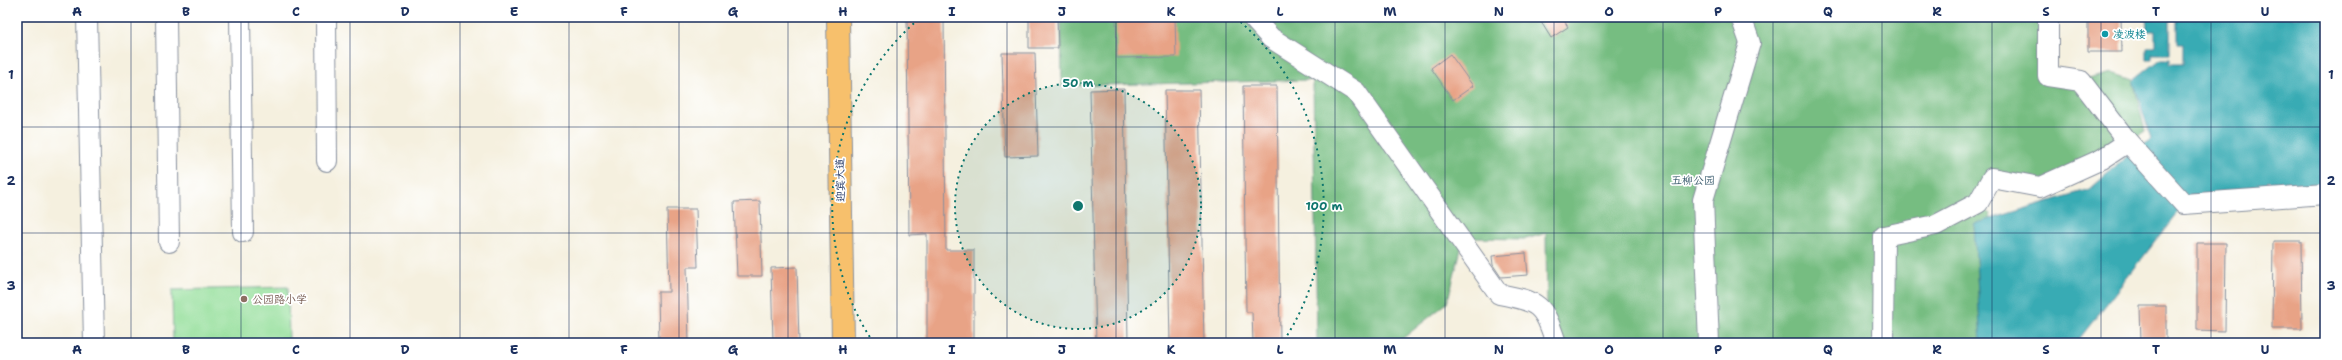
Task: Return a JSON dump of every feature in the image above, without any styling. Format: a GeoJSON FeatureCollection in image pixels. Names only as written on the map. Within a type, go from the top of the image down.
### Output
{"type":"FeatureCollection","features":[{"type":"Feature","properties":{"kind":"main road","name":"迎宾大道"},"geometry":{"type":"LineString","coordinates":[[838,17],[843,343]]}},
{"type":"Feature","properties":{"kind":"main road","name":"迎宾大道"},"geometry":{"type":"LineString","coordinates":[[851,17],[855,343]]}},
{"type":"Feature","properties":{"kind":"street"},"geometry":{"type":"LineString","coordinates":[[87,17],[94,343]]}},
{"type":"Feature","properties":{"kind":"street"},"geometry":{"type":"LineString","coordinates":[[166,17],[169,242]]}},
{"type":"Feature","properties":{"kind":"street"},"geometry":{"type":"LineString","coordinates":[[240,17],[243,232]]}},
{"type":"Feature","properties":{"kind":"street"},"geometry":{"type":"LineString","coordinates":[[326,17],[327,161]]}},
{"type":"Feature","properties":{"kind":"street"},"geometry":{"type":"LineString","coordinates":[[1252,17],[1271,38],[1356,92],[1499,294],[1530,301],[1547,317],[1556,343]]}},
{"type":"Feature","properties":{"kind":"street"},"geometry":{"type":"LineString","coordinates":[[1709,343],[1703,200],[1750,43],[1741,17]]}},
{"type":"Feature","properties":{"kind":"street"},"geometry":{"type":"LineString","coordinates":[[2048,17],[2048,76],[2081,81],[2128,142],[2184,204],[2325,194]]}},
{"type":"Feature","properties":{"kind":"street"},"geometry":{"type":"LineString","coordinates":[[1883,343],[1884,236],[1936,225],[1978,203],[1992,178],[2040,187],[2102,159],[2128,142]]}},
{"type":"Feature","properties":{"kind":"green space","name":"五柳公园"},"geometry":{"type":"Polygon","coordinates":[[[1061,17],[2048,17],[2049,76],[2081,81],[2112,73],[2133,80],[2145,131],[2128,142],[2040,187],[1992,178],[1978,203],[1990,214],[1991,219],[1974,224],[1981,343],[1556,343],[1547,317],[1546,233],[1526,239],[1464,238],[1447,303],[1397,343],[1317,343],[1313,80],[1062,86],[1061,17]]]}},
{"type":"Feature","properties":{"kind":"green space"},"geometry":{"type":"Polygon","coordinates":[[[288,287],[289,343],[173,343],[172,290],[288,287]]]}},
{"type":"Feature","properties":{"kind":"water"},"geometry":{"type":"Polygon","coordinates":[[[2146,17],[2166,17],[2170,21],[2170,54],[2152,54],[2152,59],[2147,59],[2147,47],[2155,47],[2155,31],[2147,31],[2146,17]]]}},
{"type":"Feature","properties":{"kind":"water"},"geometry":{"type":"Polygon","coordinates":[[[2177,17],[2325,17],[2325,191],[2191,196],[2076,343],[1981,343],[1974,224],[2090,189],[2127,156],[2151,139],[2133,80],[2160,59],[2170,59],[2170,64],[2183,64],[2183,44],[2177,44],[2177,17]]]}},
{"type":"Feature","properties":{"kind":"building"},"geometry":{"type":"Polygon","coordinates":[[[907,17],[944,17],[946,250],[974,250],[974,343],[927,343],[927,234],[909,235],[907,17]]]}},
{"type":"Feature","properties":{"kind":"building"},"geometry":{"type":"Polygon","coordinates":[[[1029,17],[1057,17],[1058,48],[1029,48],[1029,17]]]}},
{"type":"Feature","properties":{"kind":"building"},"geometry":{"type":"Polygon","coordinates":[[[1116,17],[1175,17],[1176,57],[1117,58],[1116,17]]]}},
{"type":"Feature","properties":{"kind":"building"},"geometry":{"type":"Polygon","coordinates":[[[1538,17],[1562,17],[1568,27],[1551,38],[1538,17]]]}},
{"type":"Feature","properties":{"kind":"building","name":"凌波楼"},"geometry":{"type":"Polygon","coordinates":[[[2088,17],[2121,17],[2122,52],[2088,52],[2088,17]]]}},
{"type":"Feature","properties":{"kind":"building"},"geometry":{"type":"Polygon","coordinates":[[[1002,53],[1035,53],[1038,156],[1005,157],[1002,53]]]}},
{"type":"Feature","properties":{"kind":"building"},"geometry":{"type":"Polygon","coordinates":[[[1450,54],[1473,86],[1453,100],[1431,68],[1450,54]]]}},
{"type":"Feature","properties":{"kind":"building"},"geometry":{"type":"Polygon","coordinates":[[[1243,86],[1277,86],[1280,343],[1253,343],[1252,312],[1246,312],[1243,86]]]}},
{"type":"Feature","properties":{"kind":"building"},"geometry":{"type":"Polygon","coordinates":[[[1124,89],[1128,343],[1096,343],[1090,90],[1124,89]]]}},
{"type":"Feature","properties":{"kind":"building"},"geometry":{"type":"Polygon","coordinates":[[[1165,90],[1199,90],[1204,343],[1170,343],[1165,90]]]}},
{"type":"Feature","properties":{"kind":"building"},"geometry":{"type":"Polygon","coordinates":[[[760,201],[762,276],[737,276],[734,202],[760,201]]]}},
{"type":"Feature","properties":{"kind":"building"},"geometry":{"type":"Polygon","coordinates":[[[667,209],[696,209],[698,267],[687,267],[689,343],[659,343],[658,292],[669,292],[667,209]]]}},
{"type":"Feature","properties":{"kind":"building"},"geometry":{"type":"Polygon","coordinates":[[[2273,241],[2301,241],[2302,329],[2272,329],[2273,241]]]}},
{"type":"Feature","properties":{"kind":"building"},"geometry":{"type":"Polygon","coordinates":[[[2197,243],[2226,243],[2225,331],[2197,330],[2197,243]]]}},
{"type":"Feature","properties":{"kind":"building"},"geometry":{"type":"Polygon","coordinates":[[[1526,253],[1528,275],[1501,277],[1493,265],[1492,256],[1526,253]]]}},
{"type":"Feature","properties":{"kind":"building"},"geometry":{"type":"Polygon","coordinates":[[[797,267],[799,343],[773,343],[771,268],[797,267]]]}},
{"type":"Feature","properties":{"kind":"building"},"geometry":{"type":"Polygon","coordinates":[[[2140,306],[2166,306],[2166,343],[2141,343],[2140,306]]]}},
{"type":"Feature","properties":{"kind":"place","name":"凌波楼"},"geometry":{"type":"Point","coordinates":[2105,34]}},
{"type":"Feature","properties":{"kind":"place","name":"公园路小学"},"geometry":{"type":"Point","coordinates":[244,299]}}]}
